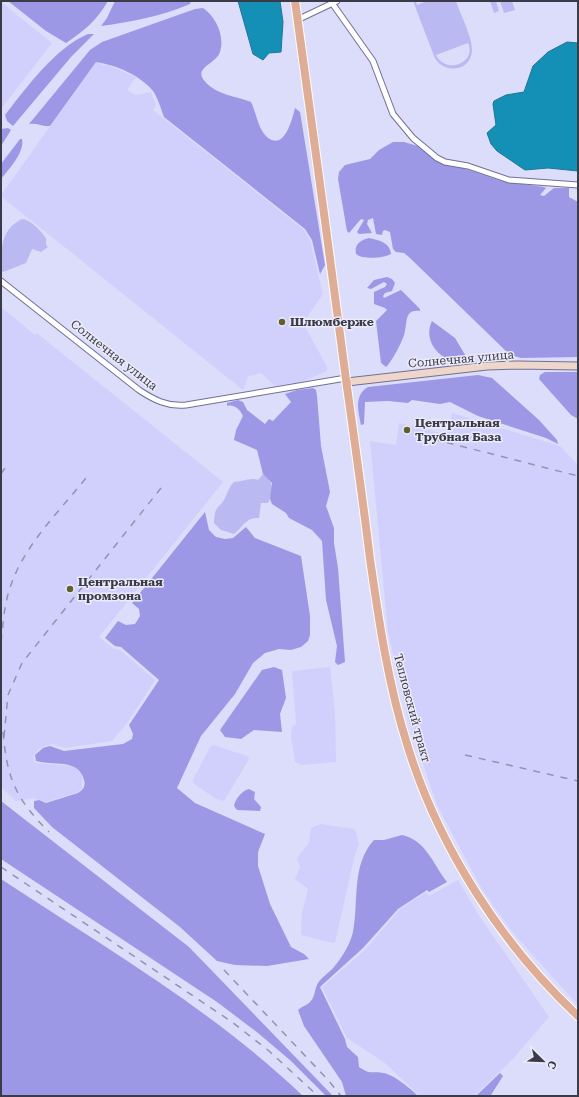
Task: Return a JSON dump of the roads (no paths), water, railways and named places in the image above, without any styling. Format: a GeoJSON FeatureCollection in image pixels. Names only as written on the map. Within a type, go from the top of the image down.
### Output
{"type":"FeatureCollection","features":[{"type":"Feature","properties":{"kind":"main road","name":"Тепловский тракт"},"geometry":{"type":"LineString","coordinates":[[295,1],[381,634],[398,713],[412,760],[440,826],[483,901],[535,971],[578,1016]]}},
{"type":"Feature","properties":{"kind":"street"},"geometry":{"type":"LineString","coordinates":[[297,20],[335,2],[373,61],[393,114],[413,138],[437,158],[446,162],[464,165],[508,180],[578,185]]}},
{"type":"Feature","properties":{"kind":"street","name":"Солнечная улица"},"geometry":{"type":"LineString","coordinates":[[1,281],[139,390],[162,403],[176,406],[347,380],[487,366],[517,364],[578,366]]}},
{"type":"Feature","properties":{"kind":"railway"},"geometry":{"type":"LineString","coordinates":[[433,439],[578,476]]}},
{"type":"Feature","properties":{"kind":"railway"},"geometry":{"type":"LineString","coordinates":[[1,474],[5,468]]}},
{"type":"Feature","properties":{"kind":"railway"},"geometry":{"type":"LineString","coordinates":[[1,642],[7,597],[15,575],[32,545],[42,531],[86,478]]}},
{"type":"Feature","properties":{"kind":"railway"},"geometry":{"type":"LineString","coordinates":[[4,737],[8,695],[22,663],[161,488]]}},
{"type":"Feature","properties":{"kind":"railway"},"geometry":{"type":"LineString","coordinates":[[3,732],[7,763],[15,787],[28,809],[49,832]]}},
{"type":"Feature","properties":{"kind":"railway"},"geometry":{"type":"LineString","coordinates":[[465,755],[578,781]]}},
{"type":"Feature","properties":{"kind":"railway"},"geometry":{"type":"LineString","coordinates":[[1,867],[232,1022],[269,1051],[318,1096]]}},
{"type":"Feature","properties":{"kind":"railway"},"geometry":{"type":"LineString","coordinates":[[224,970],[329,1081],[341,1096]]}},
{"type":"Feature","properties":{"kind":"place","name":"Шлюмберже"},"geometry":{"type":"Point","coordinates":[282,322]}},
{"type":"Feature","properties":{"kind":"place","name":"Центральная Трубная База"},"geometry":{"type":"Point","coordinates":[407,430]}},
{"type":"Feature","properties":{"kind":"place","name":"Центральная промзона"},"geometry":{"type":"Point","coordinates":[70,589]}}]}
